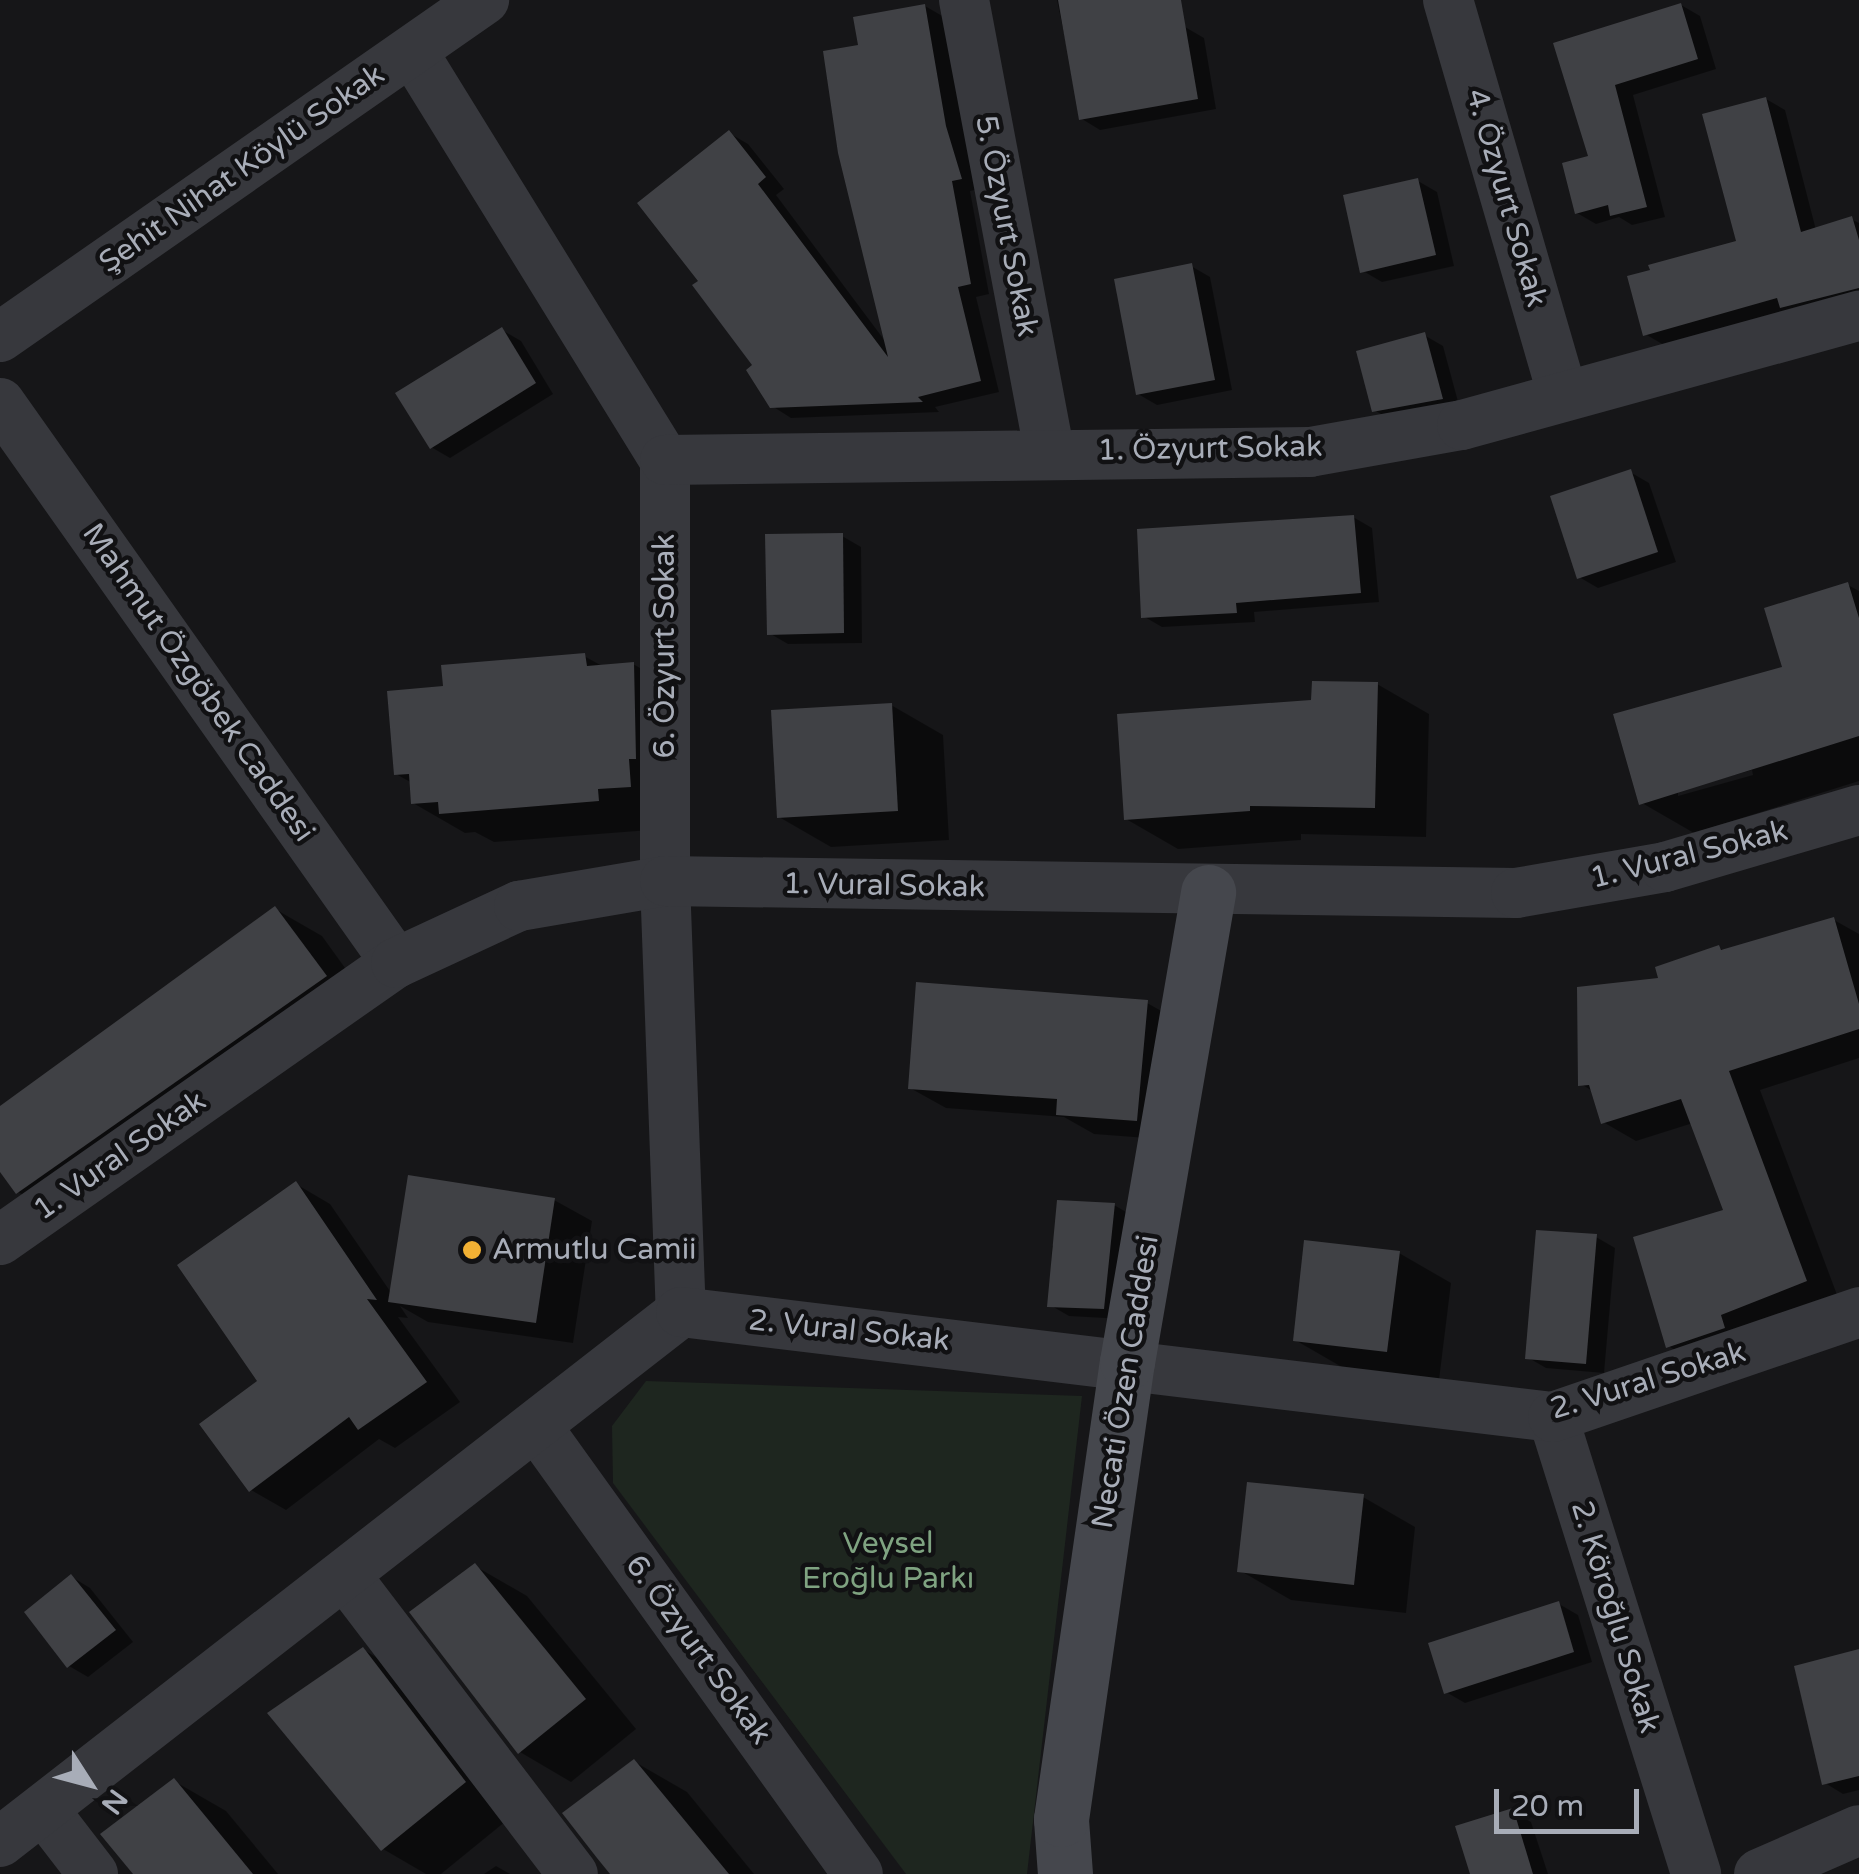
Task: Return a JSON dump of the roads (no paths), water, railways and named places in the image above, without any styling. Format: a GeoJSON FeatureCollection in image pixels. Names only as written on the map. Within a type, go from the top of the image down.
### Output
{"type":"FeatureCollection","features":[{"type":"Feature","properties":{"kind":"street","name":"Şehit Nihat Köylü Sokak"},"geometry":{"type":"LineString","coordinates":[[0,337],[484,0]]}},
{"type":"Feature","properties":{"kind":"street","name":"5. Özyurt Sokak"},"geometry":{"type":"LineString","coordinates":[[964,0],[1049,452]]}},
{"type":"Feature","properties":{"kind":"street","name":"4. Özyurt Sokak"},"geometry":{"type":"LineString","coordinates":[[1448,0],[1563,395]]}},
{"type":"Feature","properties":{"kind":"street"},"geometry":{"type":"LineString","coordinates":[[412,51],[665,460]]}},
{"type":"Feature","properties":{"kind":"street","name":"1. Özyurt Sokak"},"geometry":{"type":"LineString","coordinates":[[665,460],[1049,452],[1310,452],[1462,425],[1859,316]]}},
{"type":"Feature","properties":{"kind":"street","name":"Mahmut Özgöbek Caddesi"},"geometry":{"type":"LineString","coordinates":[[0,403],[396,962]]}},
{"type":"Feature","properties":{"kind":"street","name":"6. Özyurt Sokak"},"geometry":{"type":"LineString","coordinates":[[665,460],[665,881],[681,1312]]}},
{"type":"Feature","properties":{"kind":"street","name":"1. Vural Sokak"},"geometry":{"type":"LineString","coordinates":[[0,1240],[396,962],[519,906],[665,881],[1516,894],[1665,868],[1859,810]]}},
{"type":"Feature","properties":{"kind":"street","name":"Necati Özen Caddesi"},"geometry":{"type":"LineString","coordinates":[[1065,1874],[1061,1820],[1127,1362],[1208,892]]}},
{"type":"Feature","properties":{"kind":"street"},"geometry":{"type":"LineString","coordinates":[[0,1842],[681,1312]]}},
{"type":"Feature","properties":{"kind":"street","name":"2. Vural Sokak"},"geometry":{"type":"LineString","coordinates":[[681,1312],[1127,1362],[1552,1417],[1859,1312]]}},
{"type":"Feature","properties":{"kind":"street","name":"2. Köroğlu Sokak"},"geometry":{"type":"LineString","coordinates":[[1552,1417],[1696,1874]]}},
{"type":"Feature","properties":{"kind":"street","name":"6. Özyurt Sokak"},"geometry":{"type":"LineString","coordinates":[[537,1426],[858,1874]]}},
{"type":"Feature","properties":{"kind":"street"},"geometry":{"type":"LineString","coordinates":[[345,1575],[573,1874]]}},
{"type":"Feature","properties":{"kind":"street"},"geometry":{"type":"LineString","coordinates":[[43,1809],[92,1874]]}},
{"type":"Feature","properties":{"kind":"street"},"geometry":{"type":"LineString","coordinates":[[1759,1874],[1859,1830]]}},
{"type":"Feature","properties":{"kind":"place","name":"Armutlu Camii"},"geometry":{"type":"Point","coordinates":[472,1250]}},
{"type":"Feature","properties":{"kind":"park label","name":"Veysel Eroğlu Parkı"},"geometry":{"type":"Point","coordinates":[888,1561]}}]}
